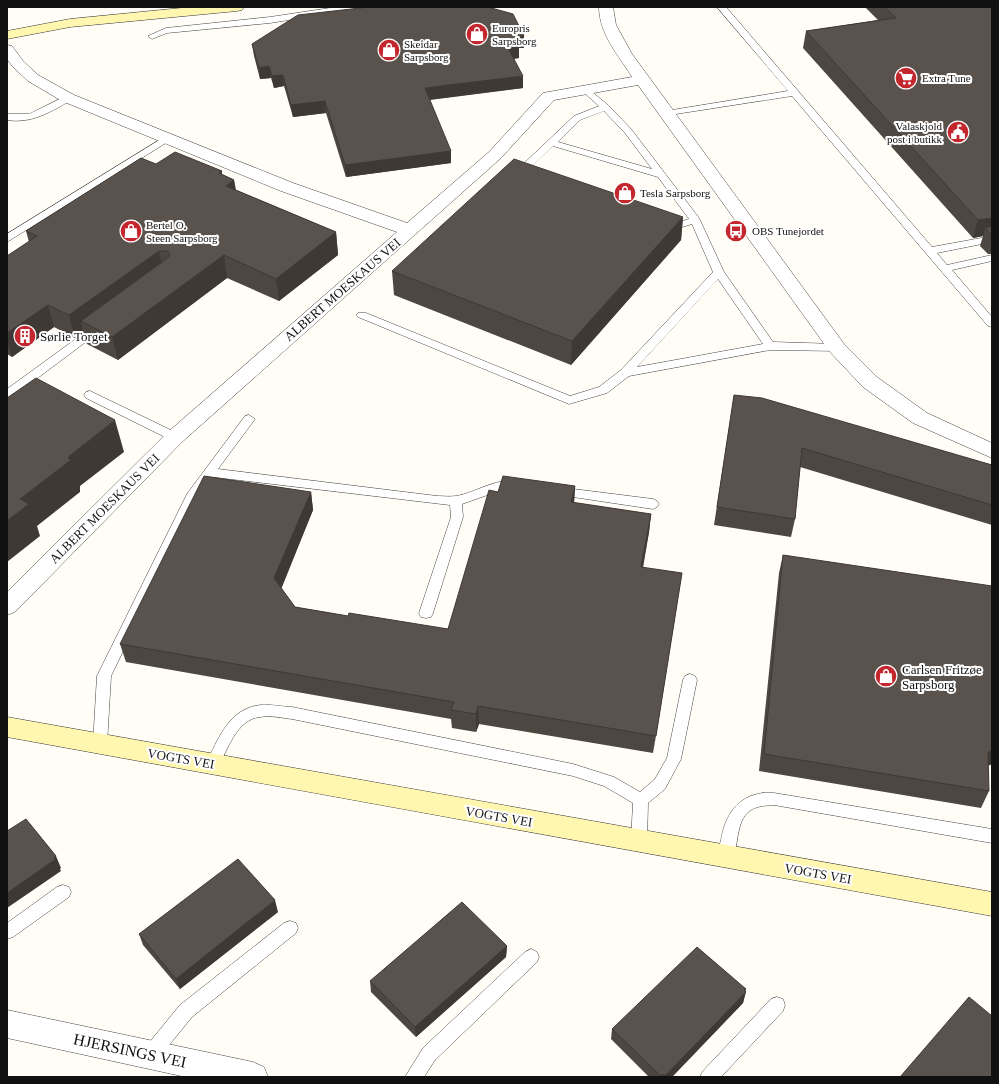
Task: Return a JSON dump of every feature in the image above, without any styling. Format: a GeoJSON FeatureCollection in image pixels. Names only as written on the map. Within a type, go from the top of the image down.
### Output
{"type":"FeatureCollection","features":[{"type":"Feature","properties":{"kind":"street"},"geometry":{"type":"LineString","coordinates":[[7,35],[70,23],[237,7]]}},
{"type":"Feature","properties":{"kind":"street"},"geometry":{"type":"LineString","coordinates":[[606,7],[605,14],[608,26],[642,80],[837,348],[870,382],[920,418],[992,451]]}},
{"type":"Feature","properties":{"kind":"street"},"geometry":{"type":"LineString","coordinates":[[7,49],[18,64],[33,78],[68,98],[287,187],[409,230]]}},
{"type":"Feature","properties":{"kind":"street","name":"ALBERT MOESKAUS VEI"},"geometry":{"type":"LineString","coordinates":[[7,606],[175,437],[495,155],[549,96],[642,80]]}},
{"type":"Feature","properties":{"kind":"street","name":"VOGTS VEI"},"geometry":{"type":"LineString","coordinates":[[7,727],[992,904]]}},
{"type":"Feature","properties":{"kind":"street","name":"HJERSINGS VEI"},"geometry":{"type":"LineString","coordinates":[[7,1024],[252,1077]]}},
{"type":"Feature","properties":{"kind":"lane"},"geometry":{"type":"LineString","coordinates":[[152,36],[166,31],[270,20],[354,7]]}},
{"type":"Feature","properties":{"kind":"lane"},"geometry":{"type":"LineString","coordinates":[[721,7],[992,324]]}},
{"type":"Feature","properties":{"kind":"lane"},"geometry":{"type":"LineString","coordinates":[[586,90],[628,131],[695,220],[719,272],[770,346]]}},
{"type":"Feature","properties":{"kind":"lane"},"geometry":{"type":"LineString","coordinates":[[666,114],[793,93]]}},
{"type":"Feature","properties":{"kind":"lane"},"geometry":{"type":"LineString","coordinates":[[7,117],[15,119],[31,117],[43,113],[68,98]]}},
{"type":"Feature","properties":{"kind":"lane"},"geometry":{"type":"LineString","coordinates":[[605,107],[576,118],[552,143],[520,172],[679,225],[695,220]]}},
{"type":"Feature","properties":{"kind":"lane"},"geometry":{"type":"LineString","coordinates":[[7,239],[166,139]]}},
{"type":"Feature","properties":{"kind":"lane"},"geometry":{"type":"LineString","coordinates":[[552,143],[662,175]]}},
{"type":"Feature","properties":{"kind":"lane"},"geometry":{"type":"LineString","coordinates":[[929,251],[992,239]]}},
{"type":"Feature","properties":{"kind":"lane"},"geometry":{"type":"LineString","coordinates":[[944,269],[992,258]]}},
{"type":"Feature","properties":{"kind":"lane"},"geometry":{"type":"LineString","coordinates":[[362,315],[569,400],[603,390],[625,372],[719,272]]}},
{"type":"Feature","properties":{"kind":"lane"},"geometry":{"type":"LineString","coordinates":[[7,395],[110,319]]}},
{"type":"Feature","properties":{"kind":"lane"},"geometry":{"type":"LineString","coordinates":[[625,372],[770,346],[837,348]]}},
{"type":"Feature","properties":{"kind":"lane"},"geometry":{"type":"LineString","coordinates":[[90,395],[175,437]]}},
{"type":"Feature","properties":{"kind":"lane"},"geometry":{"type":"LineString","coordinates":[[100,744],[104,676],[193,494],[249,419]]}},
{"type":"Feature","properties":{"kind":"lane"},"geometry":{"type":"LineString","coordinates":[[209,472],[437,500],[456,501],[495,488],[524,486]]}},
{"type":"Feature","properties":{"kind":"lane"},"geometry":{"type":"LineString","coordinates":[[546,490],[653,504]]}},
{"type":"Feature","properties":{"kind":"lane"},"geometry":{"type":"LineString","coordinates":[[426,613],[457,517],[456,501]]}},
{"type":"Feature","properties":{"kind":"lane"},"geometry":{"type":"LineString","coordinates":[[639,841],[641,800],[660,784],[674,759],[690,680]]}},
{"type":"Feature","properties":{"kind":"lane"},"geometry":{"type":"LineString","coordinates":[[213,764],[232,726],[245,716],[258,711],[279,712],[573,770],[609,781],[641,800]]}},
{"type":"Feature","properties":{"kind":"lane"},"geometry":{"type":"LineString","coordinates":[[726,856],[732,822],[740,810],[752,802],[774,799],[992,836]]}},
{"type":"Feature","properties":{"kind":"lane"},"geometry":{"type":"LineString","coordinates":[[7,932],[63,892]]}},
{"type":"Feature","properties":{"kind":"lane"},"geometry":{"type":"LineString","coordinates":[[150,1055],[186,1012],[290,928]]}},
{"type":"Feature","properties":{"kind":"lane"},"geometry":{"type":"LineString","coordinates":[[414,1077],[430,1054],[531,957]]}},
{"type":"Feature","properties":{"kind":"lane"},"geometry":{"type":"LineString","coordinates":[[709,1077],[777,1005]]}},
{"type":"Feature","properties":{"kind":"building"},"geometry":{"type":"Polygon","coordinates":[[[369,7],[488,7],[513,14],[524,36],[514,37],[519,46],[508,48],[523,76],[425,88],[451,151],[345,165],[325,101],[291,105],[283,75],[272,76],[269,66],[259,68],[252,44],[298,15],[369,7]]]}},
{"type":"Feature","properties":{"kind":"building"},"geometry":{"type":"Polygon","coordinates":[[[885,7],[992,7],[992,218],[978,220],[806,31],[896,18],[885,7]]]}},
{"type":"Feature","properties":{"kind":"building"},"geometry":{"type":"Polygon","coordinates":[[[175,152],[222,171],[219,173],[234,180],[226,186],[336,232],[276,279],[224,255],[112,337],[81,321],[169,257],[170,254],[168,251],[159,251],[69,315],[48,305],[7,333],[7,256],[37,236],[26,231],[141,158],[156,164],[175,152]]]}},
{"type":"Feature","properties":{"kind":"building"},"geometry":{"type":"Polygon","coordinates":[[[514,159],[683,217],[572,341],[392,271],[514,159]]]}},
{"type":"Feature","properties":{"kind":"building"},"geometry":{"type":"Polygon","coordinates":[[[992,226],[992,235],[985,228],[992,226]]]}},
{"type":"Feature","properties":{"kind":"building"},"geometry":{"type":"Polygon","coordinates":[[[36,378],[115,420],[69,456],[68,458],[71,460],[20,499],[29,504],[7,521],[7,398],[36,378]]]}},
{"type":"Feature","properties":{"kind":"building"},"geometry":{"type":"Polygon","coordinates":[[[734,395],[762,398],[992,465],[992,505],[802,448],[795,519],[717,507],[734,395]]]}},
{"type":"Feature","properties":{"kind":"building"},"geometry":{"type":"Polygon","coordinates":[[[204,476],[311,492],[274,578],[295,607],[348,616],[349,613],[448,629],[489,490],[498,492],[503,476],[575,486],[571,502],[651,514],[641,567],[682,573],[656,736],[478,706],[476,714],[451,710],[454,702],[120,644],[204,476]]]}},
{"type":"Feature","properties":{"kind":"building"},"geometry":{"type":"Polygon","coordinates":[[[783,555],[992,586],[992,750],[988,752],[989,791],[764,754],[783,555]]]}},
{"type":"Feature","properties":{"kind":"building"},"geometry":{"type":"Polygon","coordinates":[[[26,819],[56,856],[54,858],[56,859],[7,893],[7,831],[26,819]]]}},
{"type":"Feature","properties":{"kind":"building"},"geometry":{"type":"Polygon","coordinates":[[[238,859],[275,900],[176,979],[139,934],[238,859]]]}},
{"type":"Feature","properties":{"kind":"building"},"geometry":{"type":"Polygon","coordinates":[[[462,902],[507,946],[415,1027],[370,981],[462,902]]]}},
{"type":"Feature","properties":{"kind":"building"},"geometry":{"type":"Polygon","coordinates":[[[697,947],[746,989],[744,990],[746,992],[665,1076],[663,1074],[661,1076],[612,1029],[697,947]]]}},
{"type":"Feature","properties":{"kind":"building"},"geometry":{"type":"Polygon","coordinates":[[[969,997],[992,1016],[992,1077],[900,1077],[969,997]]]}},
{"type":"Feature","properties":{"kind":"place","name":"Europris Sarpsborg"},"geometry":{"type":"Point","coordinates":[477,34]}},
{"type":"Feature","properties":{"kind":"place","name":"Skeidar Sarpsborg"},"geometry":{"type":"Point","coordinates":[389,50]}},
{"type":"Feature","properties":{"kind":"place","name":"Extra Tune"},"geometry":{"type":"Point","coordinates":[906,78]}},
{"type":"Feature","properties":{"kind":"place","name":"Valaskjold post i butikk"},"geometry":{"type":"Point","coordinates":[958,132]}},
{"type":"Feature","properties":{"kind":"place","name":"Tesla Sarpsborg"},"geometry":{"type":"Point","coordinates":[625,193]}},
{"type":"Feature","properties":{"kind":"place","name":"Bertel O. Steen Sarpsborg"},"geometry":{"type":"Point","coordinates":[131,231]}},
{"type":"Feature","properties":{"kind":"place","name":"OBS Tunejordet"},"geometry":{"type":"Point","coordinates":[736,231]}},
{"type":"Feature","properties":{"kind":"place","name":"Sørlie Torget"},"geometry":{"type":"Point","coordinates":[25,336]}},
{"type":"Feature","properties":{"kind":"place","name":"Carlsen Fritzøe Sarpsborg"},"geometry":{"type":"Point","coordinates":[886,676]}}]}
